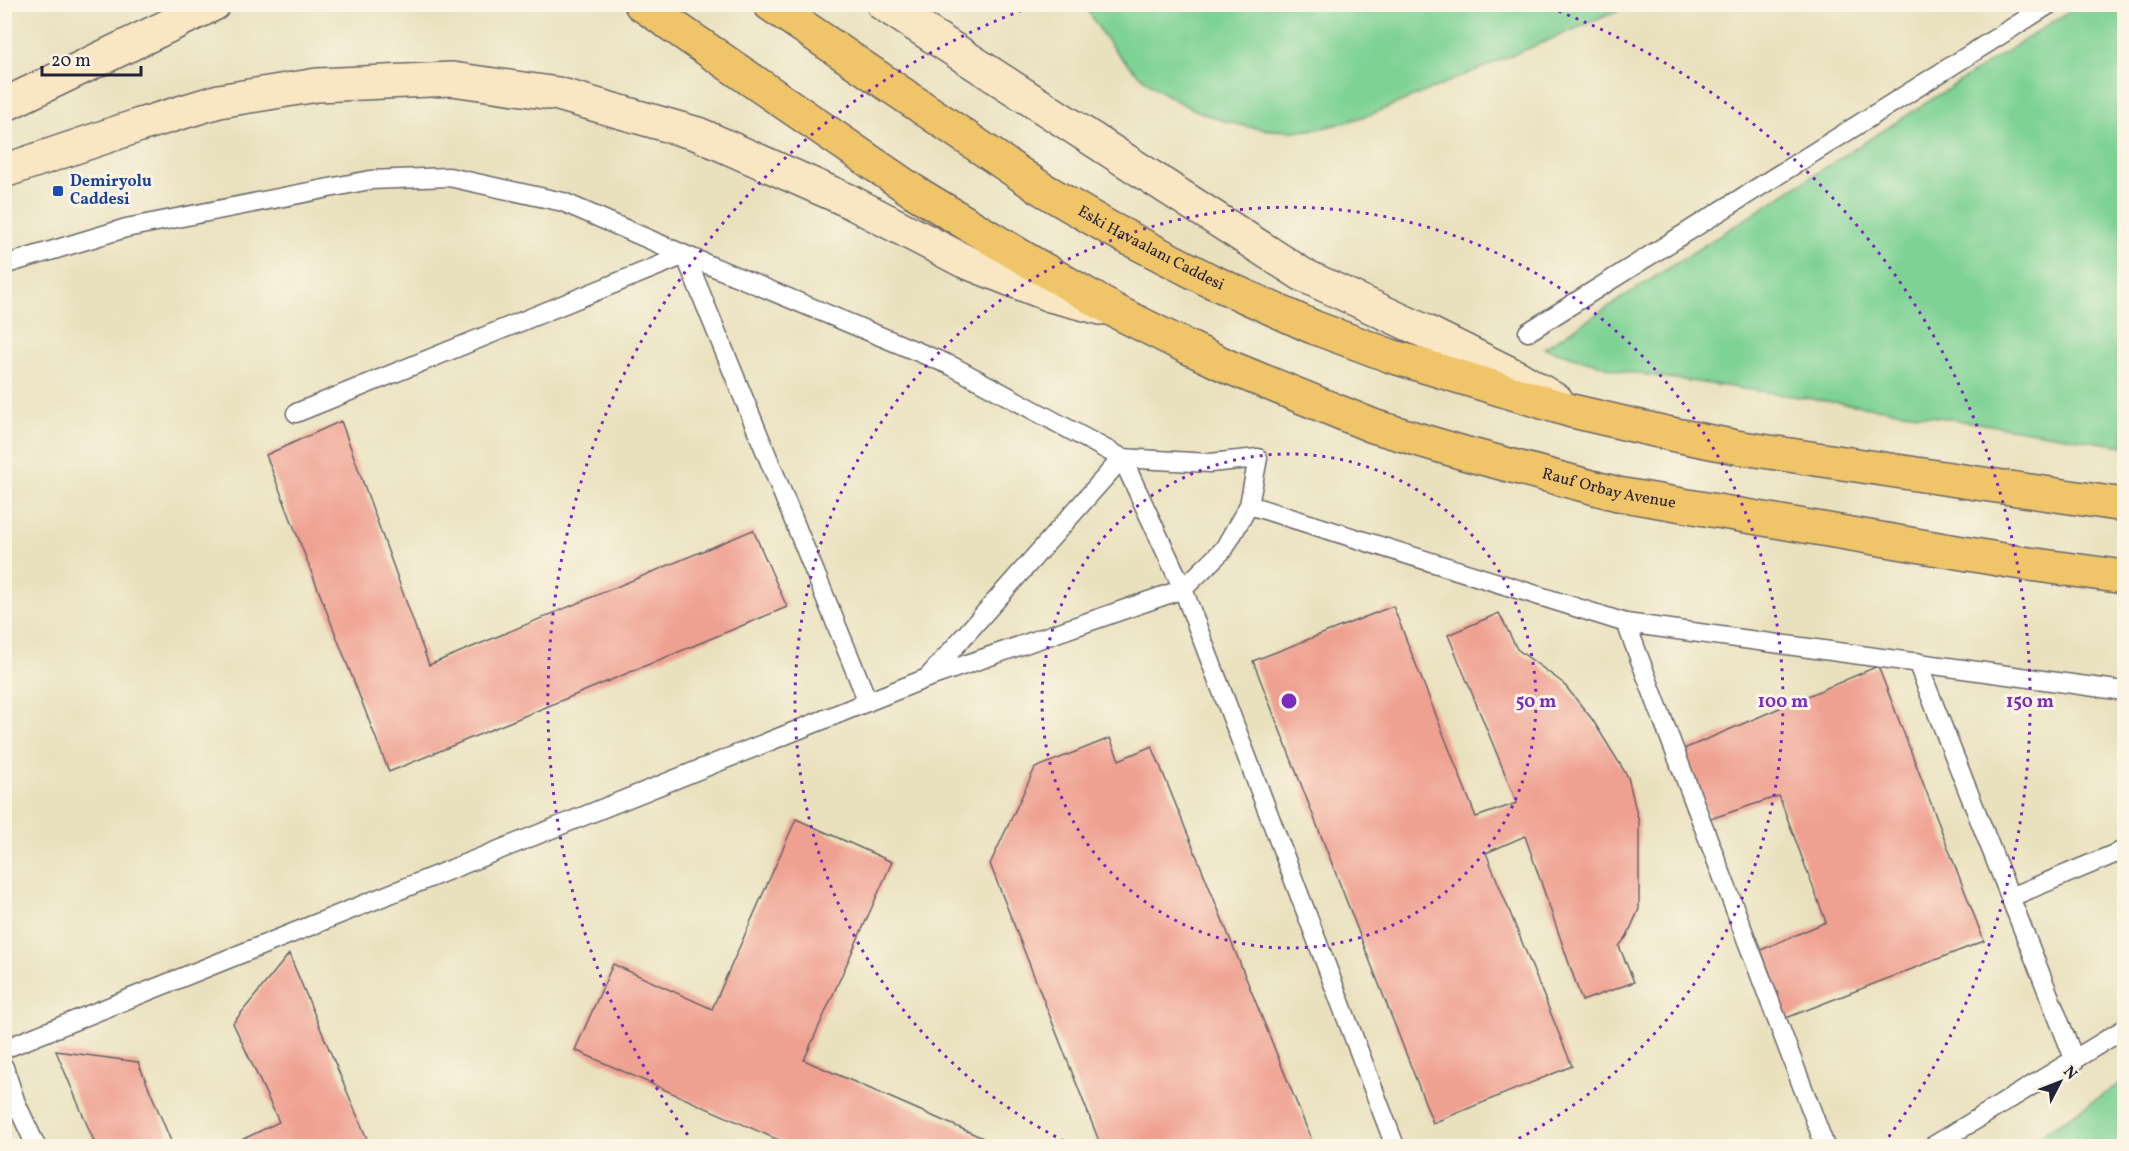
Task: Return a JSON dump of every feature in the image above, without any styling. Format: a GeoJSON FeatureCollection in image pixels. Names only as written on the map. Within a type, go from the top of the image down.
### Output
{"type":"FeatureCollection","features":[{"type":"Feature","properties":{"kind":"highway"},"geometry":{"type":"LineString","coordinates":[[641,4],[913,191],[1117,312]]}},
{"type":"Feature","properties":{"kind":"highway","name":"Eski Havaalanı Caddesi"},"geometry":{"type":"LineString","coordinates":[[770,4],[1039,187],[1109,228],[1209,280],[1313,327],[1380,352],[1572,411]]}},
{"type":"Feature","properties":{"kind":"highway","name":"Rauf Orbay Avenue"},"geometry":{"type":"LineString","coordinates":[[1117,312],[1220,362],[1303,398],[1373,426],[1467,454],[1629,496],[2015,562],[2124,577]]}},
{"type":"Feature","properties":{"kind":"highway"},"geometry":{"type":"LineString","coordinates":[[1572,411],[1671,435],[1736,447],[2124,505]]}},
{"type":"Feature","properties":{"kind":"main road"},"geometry":{"type":"LineString","coordinates":[[4,105],[214,4]]}},
{"type":"Feature","properties":{"kind":"main road"},"geometry":{"type":"LineString","coordinates":[[883,4],[1303,275],[1517,377],[1572,411]]}},
{"type":"Feature","properties":{"kind":"main road"},"geometry":{"type":"LineString","coordinates":[[4,171],[140,124],[219,101],[317,85],[452,79],[558,94],[698,134],[848,200],[964,261],[1050,295],[1117,312]]}},
{"type":"Feature","properties":{"kind":"lane"},"geometry":{"type":"LineString","coordinates":[[1528,332],[2050,4]]}},
{"type":"Feature","properties":{"kind":"lane"},"geometry":{"type":"LineString","coordinates":[[4,265],[126,228],[370,180],[449,177],[563,202],[952,366],[1122,458],[1210,463],[1258,458],[1249,505],[1224,549],[1183,589],[927,678],[4,1049]]}},
{"type":"Feature","properties":{"kind":"lane"},"geometry":{"type":"LineString","coordinates":[[296,413],[686,255]]}},
{"type":"Feature","properties":{"kind":"lane"},"geometry":{"type":"LineString","coordinates":[[686,255],[868,702]]}},
{"type":"Feature","properties":{"kind":"lane"},"geometry":{"type":"LineString","coordinates":[[1122,458],[1183,589],[1395,1146]]}},
{"type":"Feature","properties":{"kind":"lane"},"geometry":{"type":"LineString","coordinates":[[927,678],[1122,458]]}},
{"type":"Feature","properties":{"kind":"lane"},"geometry":{"type":"LineString","coordinates":[[1249,505],[1626,622],[2124,691]]}},
{"type":"Feature","properties":{"kind":"lane"},"geometry":{"type":"LineString","coordinates":[[1626,622],[1825,1146]]}},
{"type":"Feature","properties":{"kind":"lane"},"geometry":{"type":"LineString","coordinates":[[1917,662],[2074,1061]]}},
{"type":"Feature","properties":{"kind":"lane"},"geometry":{"type":"LineString","coordinates":[[2011,897],[2124,850]]}},
{"type":"Feature","properties":{"kind":"lane"},"geometry":{"type":"LineString","coordinates":[[1933,1146],[2124,1029]]}},
{"type":"Feature","properties":{"kind":"lane"},"geometry":{"type":"LineString","coordinates":[[4,1066],[16,1103],[36,1146]]}},
{"type":"Feature","properties":{"kind":"green space"},"geometry":{"type":"Polygon","coordinates":[[[1085,5],[1632,5],[1372,114],[1322,128],[1292,131],[1236,124],[1184,105],[1160,91],[1118,54],[1101,32],[1085,5]]]}},
{"type":"Feature","properties":{"kind":"green space"},"geometry":{"type":"Polygon","coordinates":[[[2079,5],[2124,5],[2124,446],[1620,371],[1544,348],[2079,5]]]}},
{"type":"Feature","properties":{"kind":"green space"},"geometry":{"type":"Polygon","coordinates":[[[2124,1081],[2124,1146],[2024,1146],[2124,1081]]]}},
{"type":"Feature","properties":{"kind":"building"},"geometry":{"type":"Polygon","coordinates":[[[341,421],[429,665],[753,530],[787,607],[389,772],[266,455],[341,421]]]}},
{"type":"Feature","properties":{"kind":"building"},"geometry":{"type":"Polygon","coordinates":[[[1393,606],[1476,817],[1517,803],[1448,635],[1499,613],[1517,649],[1563,683],[1592,719],[1628,777],[1639,823],[1639,909],[1627,936],[1619,946],[1634,982],[1582,1001],[1525,836],[1486,853],[1572,1066],[1433,1123],[1253,661],[1393,606]]]}},
{"type":"Feature","properties":{"kind":"building"},"geometry":{"type":"Polygon","coordinates":[[[1878,666],[1984,941],[1786,1018],[1761,950],[1826,922],[1779,796],[1710,819],[1684,749],[1878,666]]]}},
{"type":"Feature","properties":{"kind":"building"},"geometry":{"type":"Polygon","coordinates":[[[1110,738],[1119,760],[1152,746],[1314,1146],[1101,1146],[990,864],[1035,768],[1110,738]]]}},
{"type":"Feature","properties":{"kind":"building"},"geometry":{"type":"Polygon","coordinates":[[[796,819],[892,862],[804,1060],[983,1138],[980,1146],[792,1146],[575,1050],[613,964],[712,1009],[796,819]]]}},
{"type":"Feature","properties":{"kind":"building"},"geometry":{"type":"Polygon","coordinates":[[[289,954],[370,1146],[229,1146],[279,1122],[233,1023],[289,954]]]}},
{"type":"Feature","properties":{"kind":"building"},"geometry":{"type":"Polygon","coordinates":[[[56,1051],[138,1062],[173,1146],[96,1146],[56,1051]]]}},
{"type":"Feature","properties":{"kind":"place","name":"Demiryolu Caddesi"},"geometry":{"type":"Point","coordinates":[58,191]}}]}
